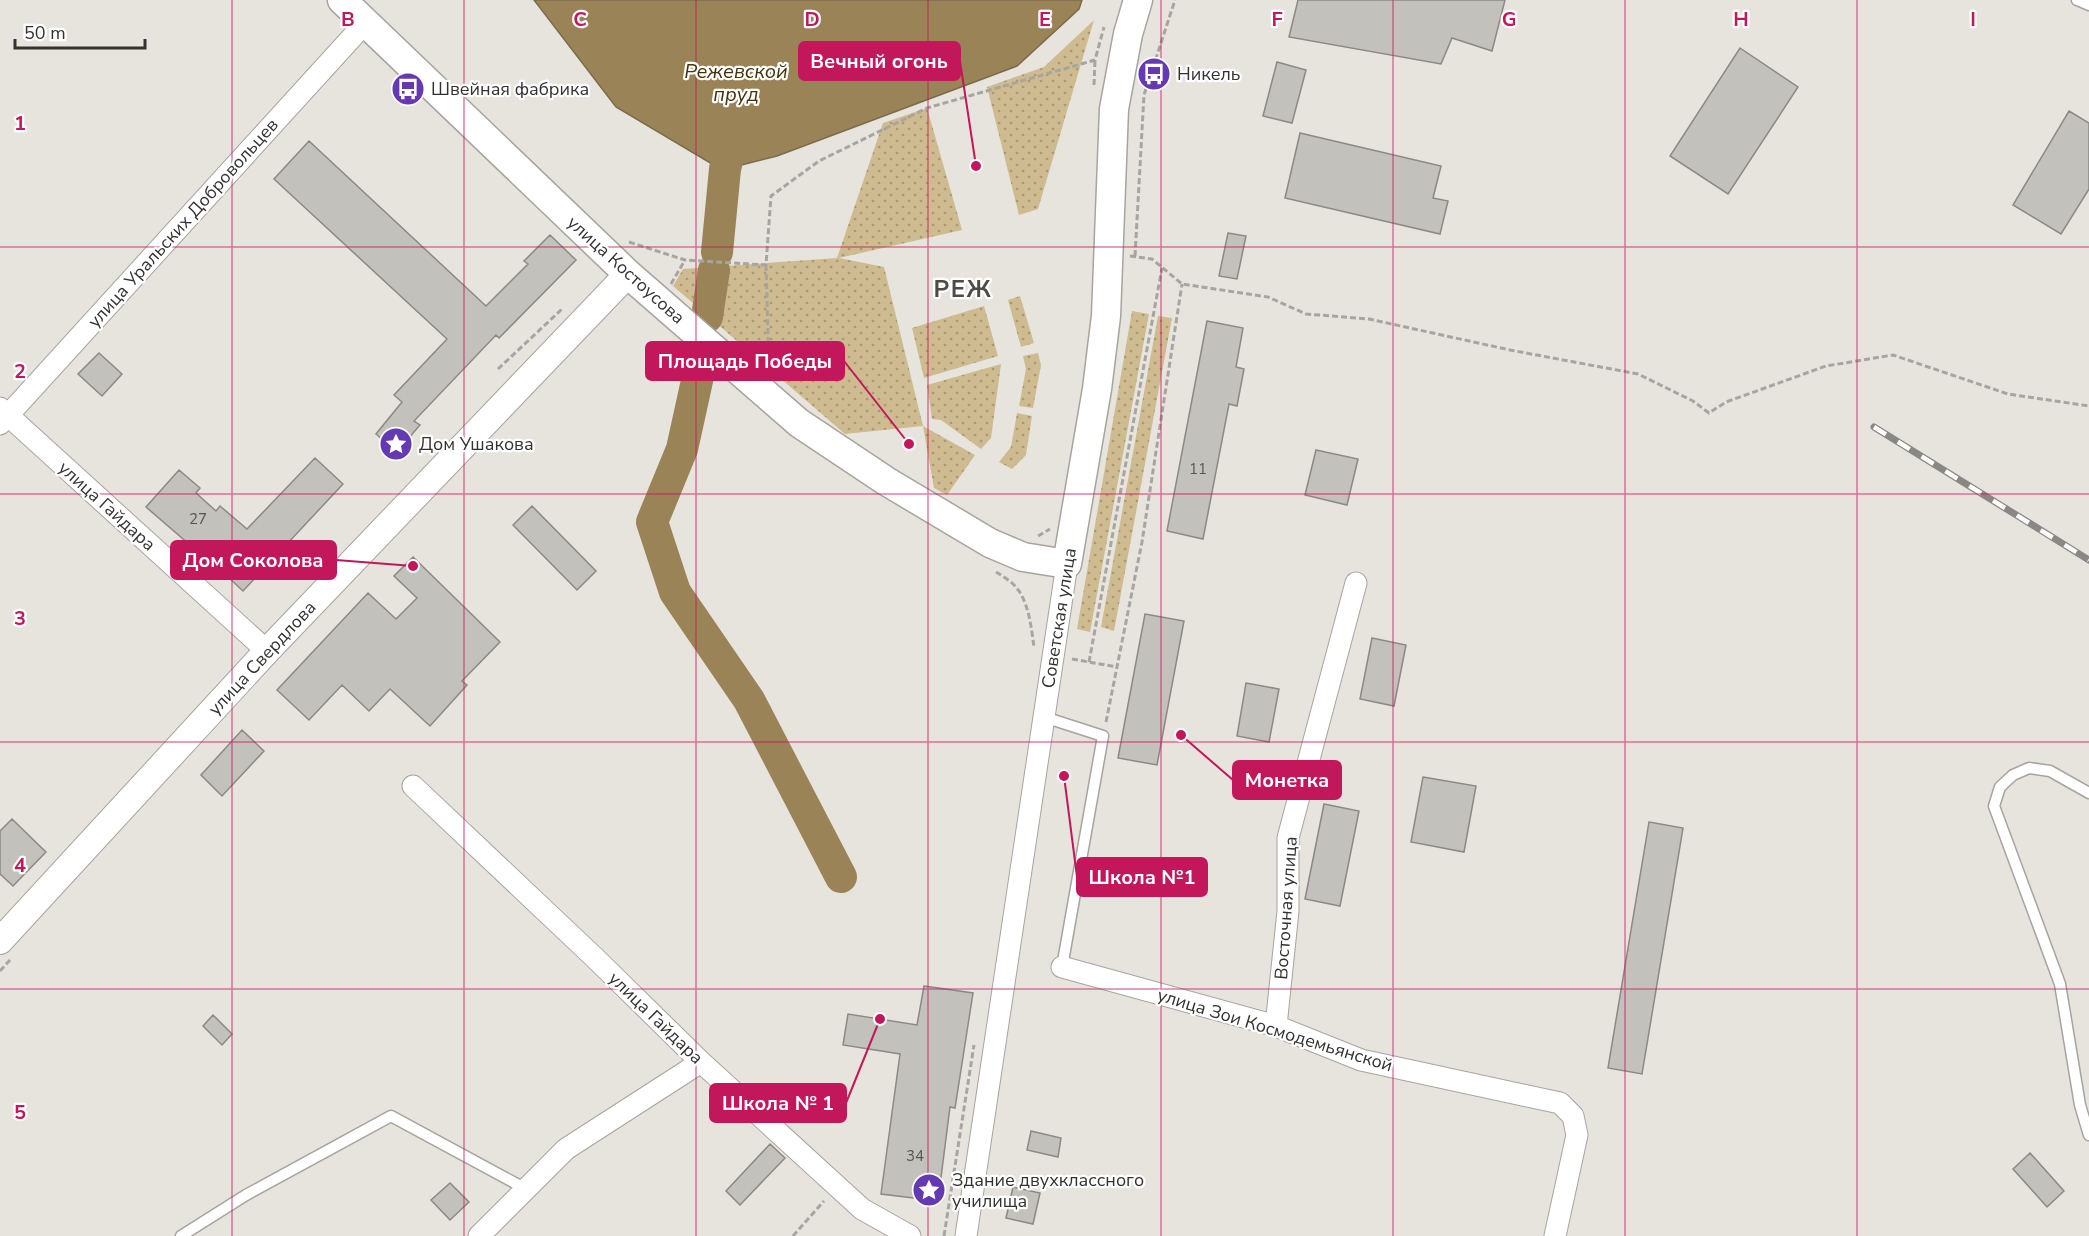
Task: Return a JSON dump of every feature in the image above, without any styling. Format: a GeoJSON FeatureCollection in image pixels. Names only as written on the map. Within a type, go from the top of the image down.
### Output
{"type":"FeatureCollection","features":[{"type":"Feature","properties":{"kind":"main road","name":"улица Костоусова"},"geometry":{"type":"LineString","coordinates":[[342,0],[628,274],[799,423],[885,481],[990,543],[1023,557],[1067,564]]}},
{"type":"Feature","properties":{"kind":"main road","name":"Советская улица"},"geometry":{"type":"LineString","coordinates":[[1067,564],[1097,389],[1106,316],[1114,109],[1128,34],[1138,0]]}},
{"type":"Feature","properties":{"kind":"street","name":"улица Уральских Добровольцев"},"geometry":{"type":"LineString","coordinates":[[3,416],[366,22]]}},
{"type":"Feature","properties":{"kind":"street","name":"улица Свердлова"},"geometry":{"type":"LineString","coordinates":[[0,942],[267,651],[628,274]]}},
{"type":"Feature","properties":{"kind":"street","name":"улица Гайдара"},"geometry":{"type":"LineString","coordinates":[[3,416],[267,651]]}},
{"type":"Feature","properties":{"kind":"street","name":"Советская улица"},"geometry":{"type":"LineString","coordinates":[[966,1236],[1067,564]]}},
{"type":"Feature","properties":{"kind":"street","name":"Восточная улица"},"geometry":{"type":"LineString","coordinates":[[1276,1026],[1288,911],[1288,838],[1356,583]]}},
{"type":"Feature","properties":{"kind":"street","name":"улица Гайдара"},"geometry":{"type":"LineString","coordinates":[[413,786],[701,1062],[862,1209],[910,1236]]}},
{"type":"Feature","properties":{"kind":"street","name":"улица Зои Космодемьянской"},"geometry":{"type":"LineString","coordinates":[[1062,967],[1276,1026],[1361,1059],[1560,1102],[1573,1116],[1577,1135],[1555,1236]]}},
{"type":"Feature","properties":{"kind":"street"},"geometry":{"type":"LineString","coordinates":[[479,1236],[566,1149],[701,1062]]}},
{"type":"Feature","properties":{"kind":"lane"},"geometry":{"type":"LineString","coordinates":[[2077,0],[2089,4]]}},
{"type":"Feature","properties":{"kind":"lane"},"geometry":{"type":"LineString","coordinates":[[1044,717],[1103,736],[1062,967]]}},
{"type":"Feature","properties":{"kind":"lane"},"geometry":{"type":"LineString","coordinates":[[2089,793],[2050,771],[2030,768],[2013,775],[2000,787],[1994,806],[2060,984],[2080,1105],[2089,1135]]}},
{"type":"Feature","properties":{"kind":"lane"},"geometry":{"type":"LineString","coordinates":[[181,1236],[246,1195],[391,1116],[526,1189]]}},
{"type":"Feature","properties":{"kind":"path"},"geometry":{"type":"LineString","coordinates":[[1175,0],[1144,95],[1135,256],[1152,259],[1182,284],[1268,297],[1306,314],[1370,319],[1510,350],[1638,374],[1693,401],[1709,413],[1726,402],[1826,366],[1893,355],[2008,394],[2089,406]]}},
{"type":"Feature","properties":{"kind":"path"},"geometry":{"type":"LineString","coordinates":[[1094,94],[1095,60],[1107,20]]}},
{"type":"Feature","properties":{"kind":"path"},"geometry":{"type":"LineString","coordinates":[[770,371],[766,265],[771,196],[819,161],[927,108],[1095,60]]}},
{"type":"Feature","properties":{"kind":"path"},"geometry":{"type":"LineString","coordinates":[[629,242],[685,260],[766,265]]}},
{"type":"Feature","properties":{"kind":"path"},"geometry":{"type":"LineString","coordinates":[[1089,662],[1162,268]]}},
{"type":"Feature","properties":{"kind":"path"},"geometry":{"type":"LineString","coordinates":[[1103,736],[1142,542],[1182,284]]}},
{"type":"Feature","properties":{"kind":"path"},"geometry":{"type":"LineString","coordinates":[[498,369],[566,306]]}},
{"type":"Feature","properties":{"kind":"path"},"geometry":{"type":"LineString","coordinates":[[988,567],[1014,584],[1023,599],[1029,616],[1035,653],[1117,667]]}},
{"type":"Feature","properties":{"kind":"path"},"geometry":{"type":"LineString","coordinates":[[944,1236],[975,1038]]}},
{"type":"Feature","properties":{"kind":"path"},"geometry":{"type":"LineString","coordinates":[[793,1236],[836,1185]]}},
{"type":"Feature","properties":{"kind":"shaded area"},"geometry":{"type":"Polygon","coordinates":[[[1094,20],[1038,209],[1019,215],[987,87],[1044,67],[1094,20]]]}},
{"type":"Feature","properties":{"kind":"shaded area"},"geometry":{"type":"Polygon","coordinates":[[[927,108],[962,230],[839,258],[884,267],[923,426],[845,434],[673,286],[683,269],[837,258],[883,123],[927,108]]]}},
{"type":"Feature","properties":{"kind":"shaded area"},"geometry":{"type":"Polygon","coordinates":[[[1020,296],[1034,343],[1021,347],[1008,300],[1020,296]]]}},
{"type":"Feature","properties":{"kind":"shaded area"},"geometry":{"type":"Polygon","coordinates":[[[984,306],[998,356],[924,378],[912,328],[984,306]]]}},
{"type":"Feature","properties":{"kind":"shaded area"},"geometry":{"type":"Polygon","coordinates":[[[1132,311],[1149,314],[1090,632],[1077,629],[1132,311]]]}},
{"type":"Feature","properties":{"kind":"shaded area"},"geometry":{"type":"Polygon","coordinates":[[[1158,316],[1172,318],[1114,631],[1101,627],[1158,316]]]}},
{"type":"Feature","properties":{"kind":"shaded area"},"geometry":{"type":"Polygon","coordinates":[[[1038,353],[1041,365],[1033,408],[1019,406],[1026,369],[1023,356],[1038,353]]]}},
{"type":"Feature","properties":{"kind":"shaded area"},"geometry":{"type":"Polygon","coordinates":[[[1001,364],[991,438],[981,449],[941,420],[932,419],[927,385],[1001,364]]]}},
{"type":"Feature","properties":{"kind":"shaded area"},"geometry":{"type":"Polygon","coordinates":[[[1017,413],[1032,416],[1026,455],[1012,469],[999,462],[1011,447],[1017,413]]]}},
{"type":"Feature","properties":{"kind":"shaded area"},"geometry":{"type":"Polygon","coordinates":[[[923,426],[975,455],[947,495],[934,488],[923,426]]]}},
{"type":"Feature","properties":{"kind":"water","name":"Режевской пруд"},"geometry":{"type":"Polygon","coordinates":[[[534,0],[1082,0],[1079,9],[1017,66],[777,156],[722,170],[616,107],[534,0]]]}},
{"type":"Feature","properties":{"kind":"building"},"geometry":{"type":"Polygon","coordinates":[[[1298,0],[1505,0],[1492,51],[1452,38],[1441,64],[1289,37],[1298,0]]]}},
{"type":"Feature","properties":{"kind":"building"},"geometry":{"type":"Polygon","coordinates":[[[1740,48],[1798,87],[1728,194],[1670,156],[1740,48]]]}},
{"type":"Feature","properties":{"kind":"building"},"geometry":{"type":"Polygon","coordinates":[[[1277,62],[1306,70],[1292,123],[1263,116],[1277,62]]]}},
{"type":"Feature","properties":{"kind":"building"},"geometry":{"type":"Polygon","coordinates":[[[2069,111],[2089,123],[2089,189],[2061,234],[2013,205],[2069,111]]]}},
{"type":"Feature","properties":{"kind":"building"},"geometry":{"type":"Polygon","coordinates":[[[1300,133],[1441,166],[1433,198],[1448,201],[1440,234],[1285,198],[1300,133]]]}},
{"type":"Feature","properties":{"kind":"building"},"geometry":{"type":"Polygon","coordinates":[[[309,141],[486,306],[528,264],[524,261],[550,235],[576,260],[499,338],[496,335],[414,421],[420,425],[397,452],[376,434],[402,402],[394,395],[447,339],[274,179],[309,141]]]}},
{"type":"Feature","properties":{"kind":"building"},"geometry":{"type":"Polygon","coordinates":[[[1228,233],[1246,236],[1237,279],[1219,276],[1228,233]]]}},
{"type":"Feature","properties":{"kind":"building"},"geometry":{"type":"Polygon","coordinates":[[[1207,321],[1243,328],[1236,367],[1244,369],[1237,406],[1229,404],[1203,539],[1167,531],[1207,321]]]}},
{"type":"Feature","properties":{"kind":"building"},"geometry":{"type":"Polygon","coordinates":[[[99,353],[122,374],[102,396],[78,374],[99,353]]]}},
{"type":"Feature","properties":{"kind":"building"},"geometry":{"type":"Polygon","coordinates":[[[1316,450],[1358,459],[1347,505],[1305,495],[1316,450]]]}},
{"type":"Feature","properties":{"kind":"building"},"geometry":{"type":"Polygon","coordinates":[[[315,458],[343,484],[243,591],[146,507],[179,470],[200,488],[196,493],[216,511],[220,506],[247,529],[315,458]]]}},
{"type":"Feature","properties":{"kind":"building"},"geometry":{"type":"Polygon","coordinates":[[[532,506],[596,571],[577,590],[513,525],[532,506]]]}},
{"type":"Feature","properties":{"kind":"building"},"geometry":{"type":"Polygon","coordinates":[[[413,557],[500,642],[462,681],[467,685],[430,726],[390,689],[369,711],[342,685],[309,720],[277,690],[368,593],[396,619],[417,598],[394,576],[413,557]]]}},
{"type":"Feature","properties":{"kind":"building"},"geometry":{"type":"Polygon","coordinates":[[[1145,614],[1184,621],[1157,765],[1118,758],[1145,614]]]}},
{"type":"Feature","properties":{"kind":"building"},"geometry":{"type":"Polygon","coordinates":[[[1372,638],[1406,645],[1394,706],[1360,699],[1372,638]]]}},
{"type":"Feature","properties":{"kind":"building"},"geometry":{"type":"Polygon","coordinates":[[[1246,683],[1279,689],[1269,742],[1237,736],[1246,683]]]}},
{"type":"Feature","properties":{"kind":"building"},"geometry":{"type":"Polygon","coordinates":[[[242,730],[264,751],[222,796],[201,775],[242,730]]]}},
{"type":"Feature","properties":{"kind":"building"},"geometry":{"type":"Polygon","coordinates":[[[1423,777],[1476,786],[1464,852],[1411,842],[1423,777]]]}},
{"type":"Feature","properties":{"kind":"building"},"geometry":{"type":"Polygon","coordinates":[[[1324,804],[1359,811],[1340,906],[1305,899],[1324,804]]]}},
{"type":"Feature","properties":{"kind":"building"},"geometry":{"type":"Polygon","coordinates":[[[12,819],[46,852],[13,886],[0,874],[0,831],[12,819]]]}},
{"type":"Feature","properties":{"kind":"building"},"geometry":{"type":"Polygon","coordinates":[[[1649,822],[1683,828],[1642,1074],[1608,1068],[1649,822]]]}},
{"type":"Feature","properties":{"kind":"building"},"geometry":{"type":"Polygon","coordinates":[[[924,986],[973,993],[955,1108],[950,1107],[938,1201],[881,1194],[900,1054],[843,1045],[848,1014],[917,1025],[924,986]]]}},
{"type":"Feature","properties":{"kind":"building"},"geometry":{"type":"Polygon","coordinates":[[[213,1015],[232,1034],[222,1045],[203,1026],[213,1015]]]}},
{"type":"Feature","properties":{"kind":"building"},"geometry":{"type":"Polygon","coordinates":[[[1031,1131],[1061,1138],[1058,1157],[1027,1150],[1031,1131]]]}},
{"type":"Feature","properties":{"kind":"building"},"geometry":{"type":"Polygon","coordinates":[[[770,1144],[785,1158],[740,1205],[726,1191],[770,1144]]]}},
{"type":"Feature","properties":{"kind":"building"},"geometry":{"type":"Polygon","coordinates":[[[2030,1153],[2064,1191],[2047,1207],[2013,1169],[2030,1153]]]}},
{"type":"Feature","properties":{"kind":"building"},"geometry":{"type":"Polygon","coordinates":[[[450,1183],[469,1202],[450,1220],[431,1200],[450,1183]]]}},
{"type":"Feature","properties":{"kind":"building"},"geometry":{"type":"Polygon","coordinates":[[[1013,1187],[1040,1193],[1033,1224],[1006,1218],[1013,1187]]]}},
{"type":"Feature","properties":{"kind":"waterway"},"geometry":{"type":"LineString","coordinates":[[717,252],[725,169],[735,129]]}},
{"type":"Feature","properties":{"kind":"waterway"},"geometry":{"type":"LineString","coordinates":[[707,317],[714,270]]}},
{"type":"Feature","properties":{"kind":"waterway"},"geometry":{"type":"LineString","coordinates":[[702,358],[682,449],[652,522],[675,592],[749,700],[841,877]]}},
{"type":"Feature","properties":{"kind":"railway"},"geometry":{"type":"LineString","coordinates":[[1874,427],[2089,560]]}},
{"type":"Feature","properties":{"kind":"place","name":"Никель"},"geometry":{"type":"Point","coordinates":[1154,74]}},
{"type":"Feature","properties":{"kind":"place","name":"Швейная фабрика"},"geometry":{"type":"Point","coordinates":[408,89]}},
{"type":"Feature","properties":{"kind":"place","name":"Вечный огонь"},"geometry":{"type":"Point","coordinates":[976,166]}},
{"type":"Feature","properties":{"kind":"place","name":"Дом Ушакова"},"geometry":{"type":"Point","coordinates":[396,444]}},
{"type":"Feature","properties":{"kind":"place","name":"Площадь Победы"},"geometry":{"type":"Point","coordinates":[909,444]}},
{"type":"Feature","properties":{"kind":"place","name":"Дом Соколова"},"geometry":{"type":"Point","coordinates":[413,566]}},
{"type":"Feature","properties":{"kind":"place","name":"Монетка"},"geometry":{"type":"Point","coordinates":[1181,735]}},
{"type":"Feature","properties":{"kind":"place","name":"Школа №1"},"geometry":{"type":"Point","coordinates":[1064,776]}},
{"type":"Feature","properties":{"kind":"place","name":"Школа № 1"},"geometry":{"type":"Point","coordinates":[880,1019]}},
{"type":"Feature","properties":{"kind":"place","name":"Здание двухклассного училища"},"geometry":{"type":"Point","coordinates":[929,1190]}},
{"type":"Feature","properties":{"kind":"district","name":"РЕЖ"},"geometry":{"type":"Point","coordinates":[963,289]}}]}
